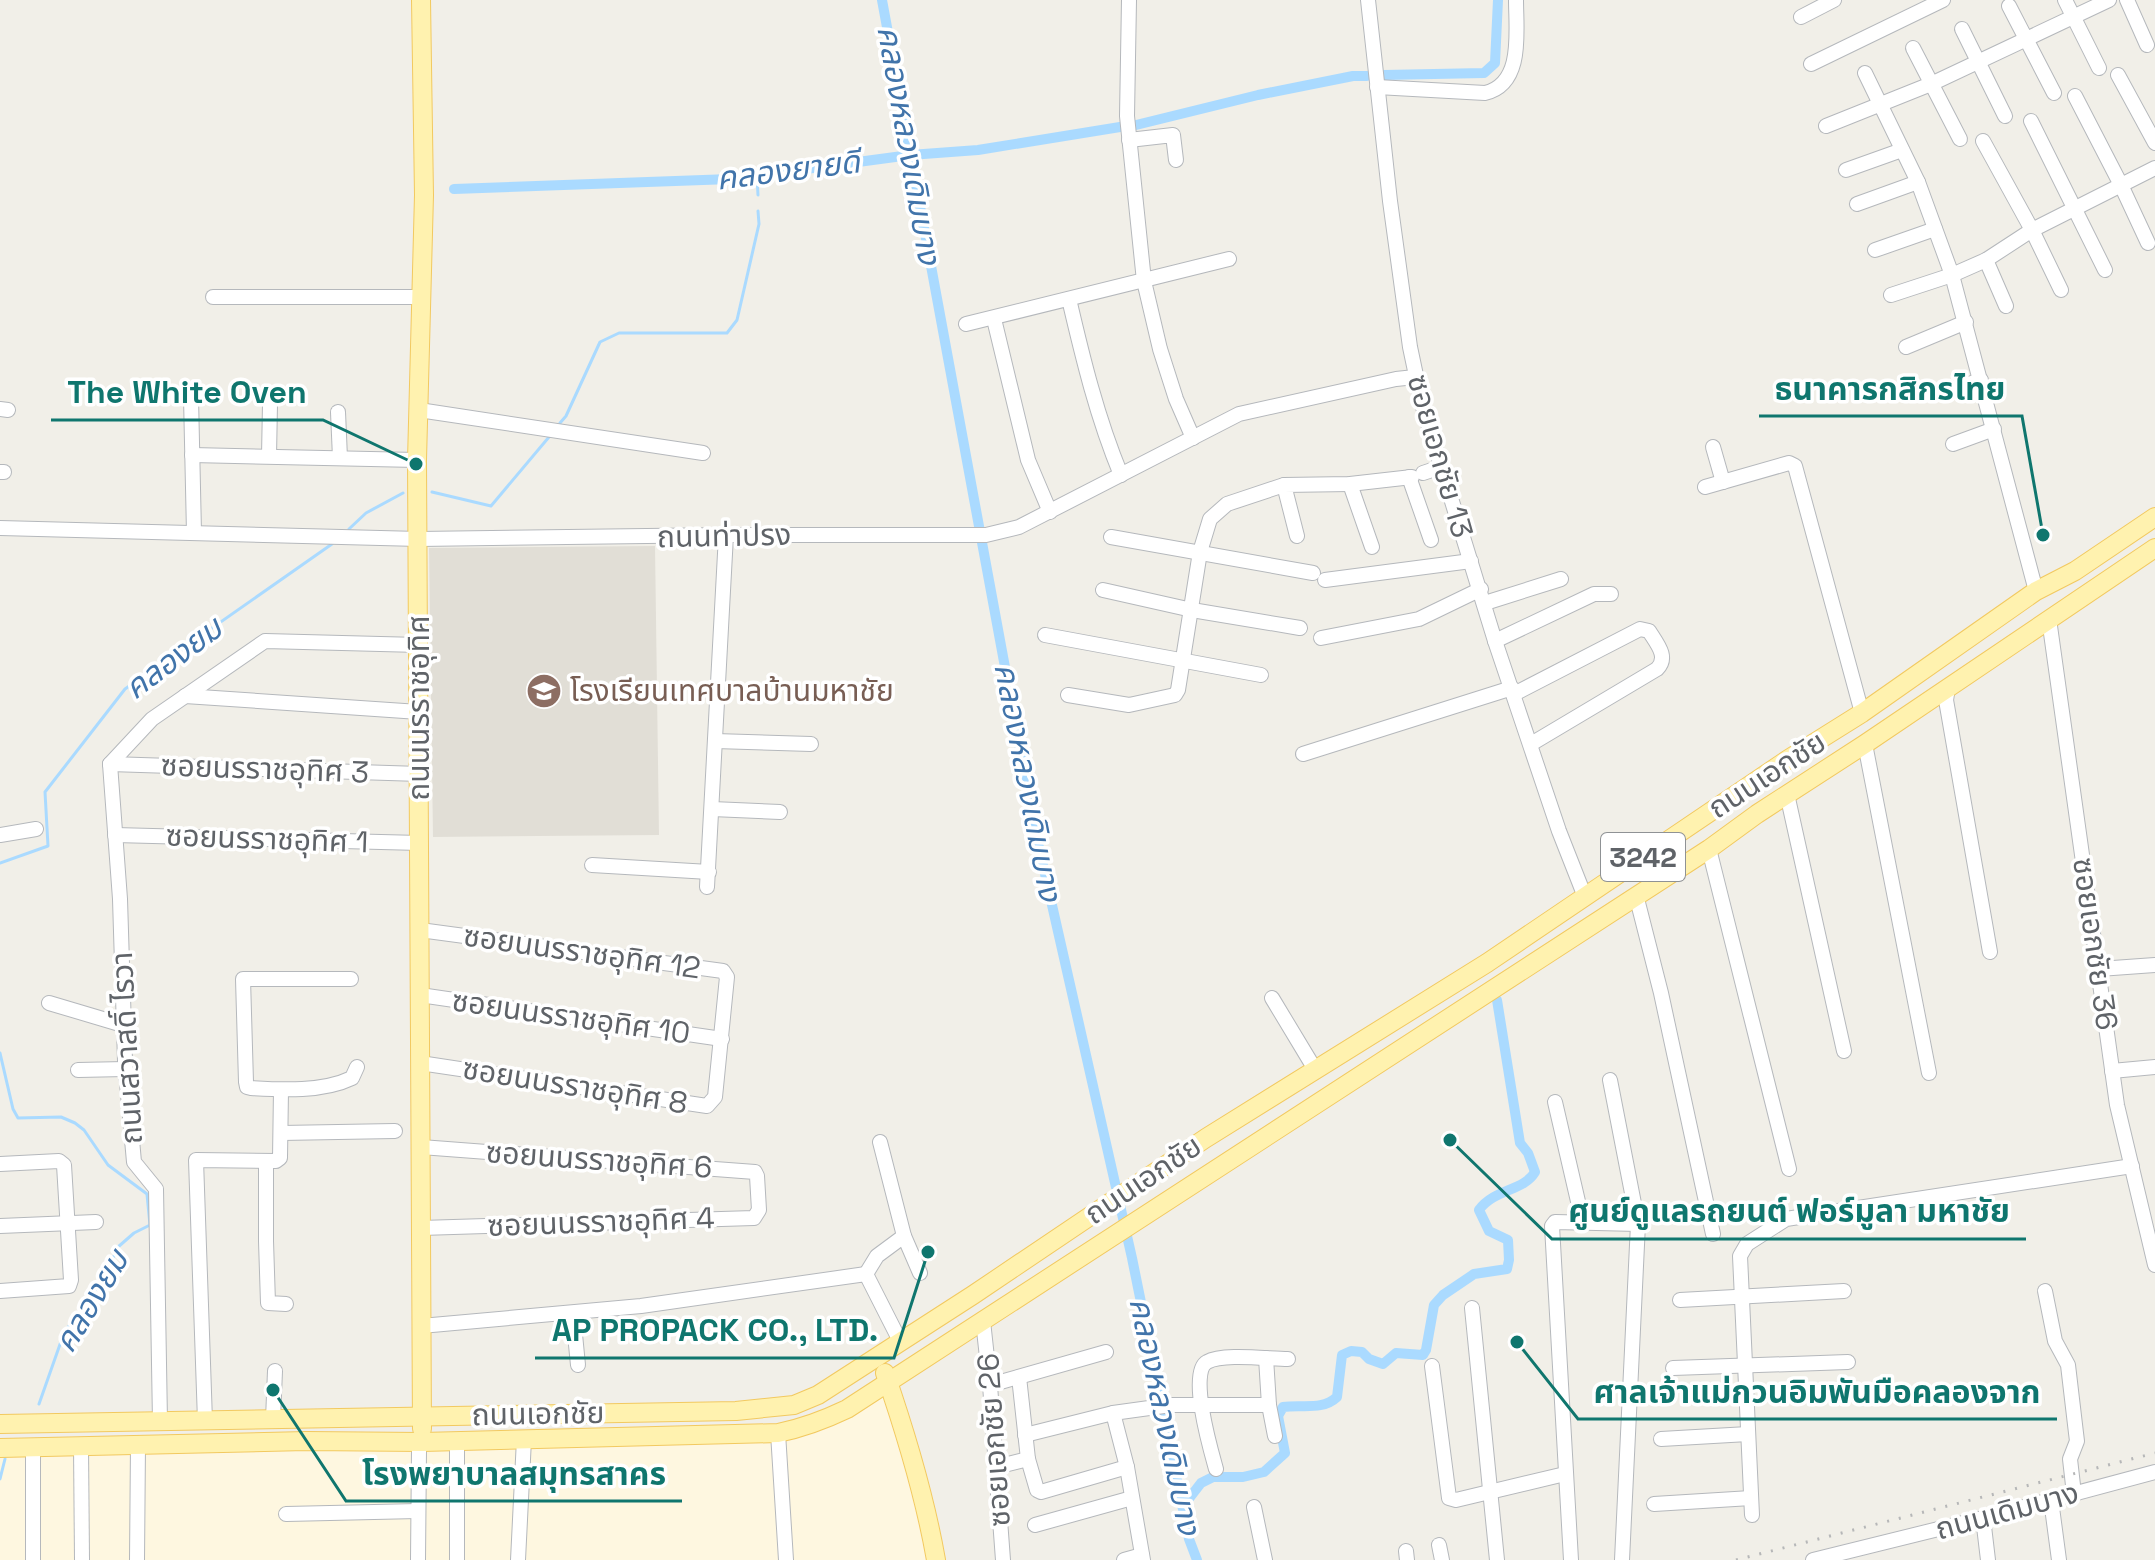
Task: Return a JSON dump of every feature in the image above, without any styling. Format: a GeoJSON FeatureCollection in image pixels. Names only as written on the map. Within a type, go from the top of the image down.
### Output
{"type":"FeatureCollection","features":[{"type":"Feature","properties":{"kind":"main road","name":"ถนนนรราชอุทิศ"},"geometry":{"type":"LineString","coordinates":[[421,0],[424,195],[417,460],[422,1442]]}},
{"type":"Feature","properties":{"kind":"main road","name":"ถนนเอกชัย"},"geometry":{"type":"LineString","coordinates":[[0,1424],[766,1409],[794,1405],[818,1395],[1126,1191],[1487,963],[1787,760],[1862,713],[2036,591],[2075,571],[2155,517]]}},
{"type":"Feature","properties":{"kind":"main road","name":"ถนนเอกชัย"},"geometry":{"type":"LineString","coordinates":[[0,1448],[778,1433],[825,1420],[1143,1218],[1276,1128],[1709,849],[2155,548]]}},
{"type":"Feature","properties":{"kind":"main road"},"geometry":{"type":"LineString","coordinates":[[2036,591],[2049,619]]}},
{"type":"Feature","properties":{"kind":"main road"},"geometry":{"type":"LineString","coordinates":[[879,1355],[900,1413],[936,1560]]}},
{"type":"Feature","properties":{"kind":"street"},"geometry":{"type":"LineString","coordinates":[[1129,0],[1127,116],[1144,281],[1160,349],[1193,438]]}},
{"type":"Feature","properties":{"kind":"street","name":"ซอยเอกชัย 13"},"geometry":{"type":"LineString","coordinates":[[1368,0],[1391,210],[1415,377],[1495,641],[1559,831],[1585,897]]}},
{"type":"Feature","properties":{"kind":"street"},"geometry":{"type":"LineString","coordinates":[[1377,87],[1485,93],[1499,88],[1508,80],[1514,61],[1516,0]]}},
{"type":"Feature","properties":{"kind":"street"},"geometry":{"type":"LineString","coordinates":[[1801,17],[1834,0]]}},
{"type":"Feature","properties":{"kind":"street"},"geometry":{"type":"LineString","coordinates":[[1811,64],[1943,0]]}},
{"type":"Feature","properties":{"kind":"street"},"geometry":{"type":"LineString","coordinates":[[2065,0],[2099,68]]}},
{"type":"Feature","properties":{"kind":"street"},"geometry":{"type":"LineString","coordinates":[[1826,126],[1931,84],[2109,0]]}},
{"type":"Feature","properties":{"kind":"street"},"geometry":{"type":"LineString","coordinates":[[2127,0],[2147,45]]}},
{"type":"Feature","properties":{"kind":"street"},"geometry":{"type":"LineString","coordinates":[[2009,6],[2054,93]]}},
{"type":"Feature","properties":{"kind":"street"},"geometry":{"type":"LineString","coordinates":[[1962,29],[2005,116]]}},
{"type":"Feature","properties":{"kind":"street"},"geometry":{"type":"LineString","coordinates":[[1913,48],[1960,139]]}},
{"type":"Feature","properties":{"kind":"street"},"geometry":{"type":"LineString","coordinates":[[1865,73],[1918,182],[1952,275],[2036,591]]}},
{"type":"Feature","properties":{"kind":"street"},"geometry":{"type":"LineString","coordinates":[[2118,75],[2155,143]]}},
{"type":"Feature","properties":{"kind":"street"},"geometry":{"type":"LineString","coordinates":[[2075,96],[2148,243]]}},
{"type":"Feature","properties":{"kind":"street"},"geometry":{"type":"LineString","coordinates":[[2031,121],[2105,270]]}},
{"type":"Feature","properties":{"kind":"street"},"geometry":{"type":"LineString","coordinates":[[1129,140],[1173,135],[1176,160]]}},
{"type":"Feature","properties":{"kind":"street"},"geometry":{"type":"LineString","coordinates":[[1983,141],[2061,290]]}},
{"type":"Feature","properties":{"kind":"street"},"geometry":{"type":"LineString","coordinates":[[1846,170],[1902,150]]}},
{"type":"Feature","properties":{"kind":"street"},"geometry":{"type":"LineString","coordinates":[[1891,295],[1986,260],[2032,230],[2155,168]]}},
{"type":"Feature","properties":{"kind":"street"},"geometry":{"type":"LineString","coordinates":[[1857,204],[1918,182]]}},
{"type":"Feature","properties":{"kind":"street"},"geometry":{"type":"LineString","coordinates":[[1875,250],[1935,229]]}},
{"type":"Feature","properties":{"kind":"street"},"geometry":{"type":"LineString","coordinates":[[966,324],[1229,259]]}},
{"type":"Feature","properties":{"kind":"street"},"geometry":{"type":"LineString","coordinates":[[1986,260],[2006,306]]}},
{"type":"Feature","properties":{"kind":"street"},"geometry":{"type":"LineString","coordinates":[[213,297],[420,297]]}},
{"type":"Feature","properties":{"kind":"street"},"geometry":{"type":"LineString","coordinates":[[1069,299],[1090,390],[1102,430],[1121,475]]}},
{"type":"Feature","properties":{"kind":"street"},"geometry":{"type":"LineString","coordinates":[[994,319],[1028,460],[1050,512]]}},
{"type":"Feature","properties":{"kind":"street"},"geometry":{"type":"LineString","coordinates":[[1906,347],[1966,322]]}},
{"type":"Feature","properties":{"kind":"street","name":"ถนนท่าปรง"},"geometry":{"type":"LineString","coordinates":[[0,528],[419,539],[986,535],[1019,527],[1239,414],[1415,377]]}},
{"type":"Feature","properties":{"kind":"street"},"geometry":{"type":"LineString","coordinates":[[1939,394],[1981,380]]}},
{"type":"Feature","properties":{"kind":"street"},"geometry":{"type":"LineString","coordinates":[[191,397],[194,533]]}},
{"type":"Feature","properties":{"kind":"street"},"geometry":{"type":"LineString","coordinates":[[269,456],[270,404]]}},
{"type":"Feature","properties":{"kind":"street"},"geometry":{"type":"LineString","coordinates":[[419,410],[703,453]]}},
{"type":"Feature","properties":{"kind":"street"},"geometry":{"type":"LineString","coordinates":[[338,412],[340,458]]}},
{"type":"Feature","properties":{"kind":"street"},"geometry":{"type":"LineString","coordinates":[[1953,444],[1994,429]]}},
{"type":"Feature","properties":{"kind":"street"},"geometry":{"type":"LineString","coordinates":[[1713,447],[1723,482]]}},
{"type":"Feature","properties":{"kind":"street"},"geometry":{"type":"LineString","coordinates":[[192,455],[417,460]]}},
{"type":"Feature","properties":{"kind":"street"},"geometry":{"type":"LineString","coordinates":[[1705,487],[1789,463],[1795,466],[1862,713]]}},
{"type":"Feature","properties":{"kind":"street"},"geometry":{"type":"LineString","coordinates":[[1068,695],[1129,705],[1172,696],[1178,690],[1206,527],[1214,514],[1227,504],[1284,485],[1350,484],[1415,476],[1441,467]]}},
{"type":"Feature","properties":{"kind":"street"},"geometry":{"type":"LineString","coordinates":[[1415,476],[1431,540]]}},
{"type":"Feature","properties":{"kind":"street"},"geometry":{"type":"LineString","coordinates":[[1350,484],[1372,547]]}},
{"type":"Feature","properties":{"kind":"street"},"geometry":{"type":"LineString","coordinates":[[1284,485],[1297,536]]}},
{"type":"Feature","properties":{"kind":"street"},"geometry":{"type":"LineString","coordinates":[[592,865],[708,879],[726,535]]}},
{"type":"Feature","properties":{"kind":"street"},"geometry":{"type":"LineString","coordinates":[[1111,537],[1319,576],[1471,561]]}},
{"type":"Feature","properties":{"kind":"street"},"geometry":{"type":"LineString","coordinates":[[1321,638],[1419,619],[1483,596],[1561,579]]}},
{"type":"Feature","properties":{"kind":"street"},"geometry":{"type":"LineString","coordinates":[[1103,590],[1192,610],[1300,628]]}},
{"type":"Feature","properties":{"kind":"street"},"geometry":{"type":"LineString","coordinates":[[1495,641],[1594,594],[1611,594]]}},
{"type":"Feature","properties":{"kind":"street","name":"ซอยเอกชัย 36"},"geometry":{"type":"LineString","coordinates":[[2049,619],[2112,1071],[2155,1265]]}},
{"type":"Feature","properties":{"kind":"street"},"geometry":{"type":"LineString","coordinates":[[1303,754],[1513,691],[1640,629],[1649,631],[1663,657],[1657,669],[1531,744]]}},
{"type":"Feature","properties":{"kind":"street"},"geometry":{"type":"LineString","coordinates":[[1045,635],[1261,675]]}},
{"type":"Feature","properties":{"kind":"street"},"geometry":{"type":"LineString","coordinates":[[110,764],[152,719],[265,641],[419,645]]}},
{"type":"Feature","properties":{"kind":"street"},"geometry":{"type":"LineString","coordinates":[[1948,688],[1946,700],[1990,952]]}},
{"type":"Feature","properties":{"kind":"street"},"geometry":{"type":"LineString","coordinates":[[185,696],[419,712]]}},
{"type":"Feature","properties":{"kind":"street"},"geometry":{"type":"LineString","coordinates":[[715,741],[811,744]]}},
{"type":"Feature","properties":{"kind":"street"},"geometry":{"type":"LineString","coordinates":[[1865,744],[1929,1073]]}},
{"type":"Feature","properties":{"kind":"street","name":"ซอยนรราชอุทิศ 3"},"geometry":{"type":"LineString","coordinates":[[110,764],[420,774]]}},
{"type":"Feature","properties":{"kind":"street","name":"ถนนสวาสดิ์ ไรวา"},"geometry":{"type":"LineString","coordinates":[[110,764],[120,899],[125,1069],[134,1162],[156,1189],[160,1421]]}},
{"type":"Feature","properties":{"kind":"street"},"geometry":{"type":"LineString","coordinates":[[1787,794],[1844,1051]]}},
{"type":"Feature","properties":{"kind":"street"},"geometry":{"type":"LineString","coordinates":[[712,809],[780,812]]}},
{"type":"Feature","properties":{"kind":"street"},"geometry":{"type":"LineString","coordinates":[[0,835],[36,829]]}},
{"type":"Feature","properties":{"kind":"street","name":"ซอยนรราชอุทิศ 1"},"geometry":{"type":"LineString","coordinates":[[115,835],[420,843]]}},
{"type":"Feature","properties":{"kind":"street"},"geometry":{"type":"LineString","coordinates":[[1709,849],[1789,1169]]}},
{"type":"Feature","properties":{"kind":"street"},"geometry":{"type":"LineString","coordinates":[[1636,895],[1661,993],[1713,1234]]}},
{"type":"Feature","properties":{"kind":"street","name":"ซอยนนรราชอุทิศ 12"},"geometry":{"type":"LineString","coordinates":[[420,930],[725,972],[722,1039]]}},
{"type":"Feature","properties":{"kind":"street"},"geometry":{"type":"LineString","coordinates":[[2099,969],[2155,965]]}},
{"type":"Feature","properties":{"kind":"street"},"geometry":{"type":"LineString","coordinates":[[351,979],[243,979],[247,1087],[281,1090],[346,1081],[355,1074],[357,1067]]}},
{"type":"Feature","properties":{"kind":"street","name":"ซอยนนรราชอุทิศ 10"},"geometry":{"type":"LineString","coordinates":[[420,995],[722,1039]]}},
{"type":"Feature","properties":{"kind":"street"},"geometry":{"type":"LineString","coordinates":[[1272,998],[1316,1071]]}},
{"type":"Feature","properties":{"kind":"street"},"geometry":{"type":"LineString","coordinates":[[49,1003],[123,1025]]}},
{"type":"Feature","properties":{"kind":"street","name":"ซอยนนรราชอุทิศ 8"},"geometry":{"type":"LineString","coordinates":[[420,1063],[707,1106],[715,1097],[722,1039]]}},
{"type":"Feature","properties":{"kind":"street"},"geometry":{"type":"LineString","coordinates":[[2112,1071],[2155,1067]]}},
{"type":"Feature","properties":{"kind":"street"},"geometry":{"type":"LineString","coordinates":[[78,1070],[125,1069]]}},
{"type":"Feature","properties":{"kind":"street"},"geometry":{"type":"LineString","coordinates":[[1610,1080],[1638,1224],[1622,1560]]}},
{"type":"Feature","properties":{"kind":"street"},"geometry":{"type":"LineString","coordinates":[[205,1421],[196,1160],[276,1161],[280,1158],[281,1090]]}},
{"type":"Feature","properties":{"kind":"street"},"geometry":{"type":"LineString","coordinates":[[1555,1102],[1583,1223]]}},
{"type":"Feature","properties":{"kind":"street"},"geometry":{"type":"LineString","coordinates":[[281,1133],[395,1131]]}},
{"type":"Feature","properties":{"kind":"street"},"geometry":{"type":"LineString","coordinates":[[880,1142],[904,1236],[920,1273]]}},
{"type":"Feature","properties":{"kind":"street","name":"ซอยนนรราชอุทิศ 6"},"geometry":{"type":"LineString","coordinates":[[421,1147],[755,1172],[758,1193]]}},
{"type":"Feature","properties":{"kind":"street"},"geometry":{"type":"LineString","coordinates":[[266,1161],[268,1303],[286,1304]]}},
{"type":"Feature","properties":{"kind":"street"},"geometry":{"type":"LineString","coordinates":[[0,1164],[62,1162],[71,1280],[69,1286],[0,1291]]}},
{"type":"Feature","properties":{"kind":"street"},"geometry":{"type":"LineString","coordinates":[[1752,1515],[1740,1256],[1747,1244],[1786,1219],[2132,1166]]}},
{"type":"Feature","properties":{"kind":"street","name":"ซอยนนรราชอุทิศ 4"},"geometry":{"type":"LineString","coordinates":[[421,1228],[754,1218],[759,1210],[758,1193]]}},
{"type":"Feature","properties":{"kind":"street"},"geometry":{"type":"LineString","coordinates":[[0,1226],[96,1222]]}},
{"type":"Feature","properties":{"kind":"street"},"geometry":{"type":"LineString","coordinates":[[1571,1560],[1552,1226],[1555,1222],[1638,1224]]}},
{"type":"Feature","properties":{"kind":"street"},"geometry":{"type":"LineString","coordinates":[[866,1274],[877,1256],[904,1236]]}},
{"type":"Feature","properties":{"kind":"street"},"geometry":{"type":"LineString","coordinates":[[866,1274],[900,1341]]}},
{"type":"Feature","properties":{"kind":"street"},"geometry":{"type":"LineString","coordinates":[[421,1326],[573,1314],[866,1274]]}},
{"type":"Feature","properties":{"kind":"street"},"geometry":{"type":"LineString","coordinates":[[1680,1300],[1844,1291]]}},
{"type":"Feature","properties":{"kind":"street"},"geometry":{"type":"LineString","coordinates":[[2045,1291],[2055,1341],[2068,1365],[2077,1441],[2070,1459],[2074,1494]]}},
{"type":"Feature","properties":{"kind":"street"},"geometry":{"type":"LineString","coordinates":[[1472,1308],[1497,1560]]}},
{"type":"Feature","properties":{"kind":"street"},"geometry":{"type":"LineString","coordinates":[[573,1314],[578,1365]]}},
{"type":"Feature","properties":{"kind":"street","name":"ซอยเอกชัย 26"},"geometry":{"type":"LineString","coordinates":[[983,1321],[1003,1560]]}},
{"type":"Feature","properties":{"kind":"street"},"geometry":{"type":"LineString","coordinates":[[990,1385],[1106,1352]]}},
{"type":"Feature","properties":{"kind":"street"},"geometry":{"type":"LineString","coordinates":[[1216,1469],[1202,1406],[1200,1374],[1206,1362],[1243,1357],[1288,1359]]}},
{"type":"Feature","properties":{"kind":"street"},"geometry":{"type":"LineString","coordinates":[[1266,1358],[1269,1405],[1275,1436]]}},
{"type":"Feature","properties":{"kind":"street"},"geometry":{"type":"LineString","coordinates":[[1673,1368],[1848,1362]]}},
{"type":"Feature","properties":{"kind":"street"},"geometry":{"type":"LineString","coordinates":[[1432,1366],[1449,1498],[1456,1500],[1565,1474]]}},
{"type":"Feature","properties":{"kind":"street"},"geometry":{"type":"LineString","coordinates":[[273,1419],[275,1371]]}},
{"type":"Feature","properties":{"kind":"street"},"geometry":{"type":"LineString","coordinates":[[1019,1377],[1028,1459],[1037,1490],[1041,1492],[1127,1467]]}},
{"type":"Feature","properties":{"kind":"street"},"geometry":{"type":"LineString","coordinates":[[1025,1435],[1113,1413],[1163,1405],[1269,1405]]}},
{"type":"Feature","properties":{"kind":"street"},"geometry":{"type":"LineString","coordinates":[[1113,1413],[1127,1467],[1142,1557],[1124,1560]]}},
{"type":"Feature","properties":{"kind":"street"},"geometry":{"type":"LineString","coordinates":[[778,1433],[786,1560]]}},
{"type":"Feature","properties":{"kind":"street"},"geometry":{"type":"LineString","coordinates":[[1661,1439],[1748,1434]]}},
{"type":"Feature","properties":{"kind":"street"},"geometry":{"type":"LineString","coordinates":[[518,1560],[524,1439]]}},
{"type":"Feature","properties":{"kind":"street"},"geometry":{"type":"LineString","coordinates":[[457,1441],[457,1560]]}},
{"type":"Feature","properties":{"kind":"street"},"geometry":{"type":"LineString","coordinates":[[418,1560],[419,1450],[422,1442]]}},
{"type":"Feature","properties":{"kind":"street"},"geometry":{"type":"LineString","coordinates":[[137,1560],[138,1445]]}},
{"type":"Feature","properties":{"kind":"street"},"geometry":{"type":"LineString","coordinates":[[81,1446],[82,1560]]}},
{"type":"Feature","properties":{"kind":"street"},"geometry":{"type":"LineString","coordinates":[[33,1447],[33,1560]]}},
{"type":"Feature","properties":{"kind":"street"},"geometry":{"type":"LineString","coordinates":[[996,1467],[1028,1459]]}},
{"type":"Feature","properties":{"kind":"street","name":"ถนนเดิมบาง"},"geometry":{"type":"LineString","coordinates":[[1813,1560],[1864,1554],[2155,1472]]}},
{"type":"Feature","properties":{"kind":"street"},"geometry":{"type":"LineString","coordinates":[[1035,1525],[1132,1498]]}},
{"type":"Feature","properties":{"kind":"street"},"geometry":{"type":"LineString","coordinates":[[1654,1504],[1751,1498]]}},
{"type":"Feature","properties":{"kind":"street"},"geometry":{"type":"LineString","coordinates":[[2051,1500],[2059,1560]]}},
{"type":"Feature","properties":{"kind":"street"},"geometry":{"type":"LineString","coordinates":[[1254,1507],[1265,1560]]}},
{"type":"Feature","properties":{"kind":"street"},"geometry":{"type":"LineString","coordinates":[[286,1514],[418,1511]]}},
{"type":"Feature","properties":{"kind":"street"},"geometry":{"type":"LineString","coordinates":[[1983,1518],[1988,1560]]}},
{"type":"Feature","properties":{"kind":"shaded area","name":"โรงเรียนเทศบาลบ้านมหาชัย"},"geometry":{"type":"Polygon","coordinates":[[[655,546],[659,835],[433,837],[429,548],[655,546]]]}},
{"type":"Feature","properties":{"kind":"shaded area"},"geometry":{"type":"Polygon","coordinates":[[[888,1382],[932,1560],[0,1560],[0,1448],[778,1433],[888,1382]]]}},
{"type":"Feature","properties":{"kind":"waterway","name":"คลองหลวงเดิมบาง"},"geometry":{"type":"LineString","coordinates":[[882,0],[1035,830],[1132,1258],[1189,1539],[1197,1560]]}},
{"type":"Feature","properties":{"kind":"waterway","name":"คลองยายดี"},"geometry":{"type":"LineString","coordinates":[[1384,75],[1484,73],[1495,63],[1498,0]]}},
{"type":"Feature","properties":{"kind":"waterway","name":"คลองยายดี"},"geometry":{"type":"LineString","coordinates":[[1136,125],[1258,95],[1353,76],[1367,76]]}},
{"type":"Feature","properties":{"kind":"waterway","name":"คลองยายดี"},"geometry":{"type":"LineString","coordinates":[[454,189],[731,179],[910,155],[978,150],[1120,127]]}},
{"type":"Feature","properties":{"kind":"waterway","name":"คลองยม"},"geometry":{"type":"LineString","coordinates":[[757,176],[758,195]]}},
{"type":"Feature","properties":{"kind":"waterway","name":"คลองยม"},"geometry":{"type":"LineString","coordinates":[[560,423],[600,342],[619,333],[727,333],[737,320],[759,224],[758,211]]}},
{"type":"Feature","properties":{"kind":"waterway","name":"คลองยม"},"geometry":{"type":"LineString","coordinates":[[432,492],[491,506],[549,437]]}},
{"type":"Feature","properties":{"kind":"waterway","name":"คลองยม"},"geometry":{"type":"LineString","coordinates":[[349,529],[366,513],[403,493]]}},
{"type":"Feature","properties":{"kind":"waterway","name":"คลองยม"},"geometry":{"type":"LineString","coordinates":[[0,863],[48,846],[45,792],[125,689],[332,544]]}},
{"type":"Feature","properties":{"kind":"waterway"},"geometry":{"type":"LineString","coordinates":[[1184,1505],[1201,1483],[1213,1477],[1243,1477],[1264,1472],[1285,1453],[1278,1416],[1283,1407],[1318,1406],[1337,1397],[1342,1355],[1351,1351],[1362,1352],[1369,1359],[1383,1364],[1396,1353],[1423,1355],[1434,1305],[1443,1295],[1474,1274],[1507,1269],[1508,1240],[1489,1231],[1479,1210],[1493,1198],[1524,1183],[1535,1172],[1528,1153],[1520,1143],[1497,1000]]}},
{"type":"Feature","properties":{"kind":"waterway","name":"คลองยม"},"geometry":{"type":"LineString","coordinates":[[0,1053],[13,1109],[18,1118],[61,1117],[75,1123],[84,1130],[108,1165],[147,1194],[150,1225],[134,1233],[118,1247],[104,1278],[64,1333],[39,1404]]}},
{"type":"Feature","properties":{"kind":"waterway","name":"คลองยม"},"geometry":{"type":"LineString","coordinates":[[0,1479],[5,1459]]}},
{"type":"Feature","properties":{"kind":"railway"},"geometry":{"type":"LineString","coordinates":[[1736,1560],[2155,1453]]}},
{"type":"Feature","properties":{"kind":"place","name":"The White Oven"},"geometry":{"type":"Point","coordinates":[416,464]}},
{"type":"Feature","properties":{"kind":"place","name":"ธนาคารกสิกรไทย"},"geometry":{"type":"Point","coordinates":[2043,535]}},
{"type":"Feature","properties":{"kind":"place","name":"โรงเรียนเทศบาลบ้านมหาชัย"},"geometry":{"type":"Point","coordinates":[544,691]}},
{"type":"Feature","properties":{"kind":"place","name":"ศูนย์ดูแลรถยนต์ ฟอร์มูลา มหาชัย"},"geometry":{"type":"Point","coordinates":[1450,1140]}},
{"type":"Feature","properties":{"kind":"place","name":"AP PROPACK CO., LTD."},"geometry":{"type":"Point","coordinates":[928,1252]}},
{"type":"Feature","properties":{"kind":"place","name":"ศาลเจ้าแม่กวนอิมพันมือคลองจาก"},"geometry":{"type":"Point","coordinates":[1517,1342]}},
{"type":"Feature","properties":{"kind":"place","name":"โรงพยาบาลสมุทรสาคร"},"geometry":{"type":"Point","coordinates":[273,1390]}}]}
